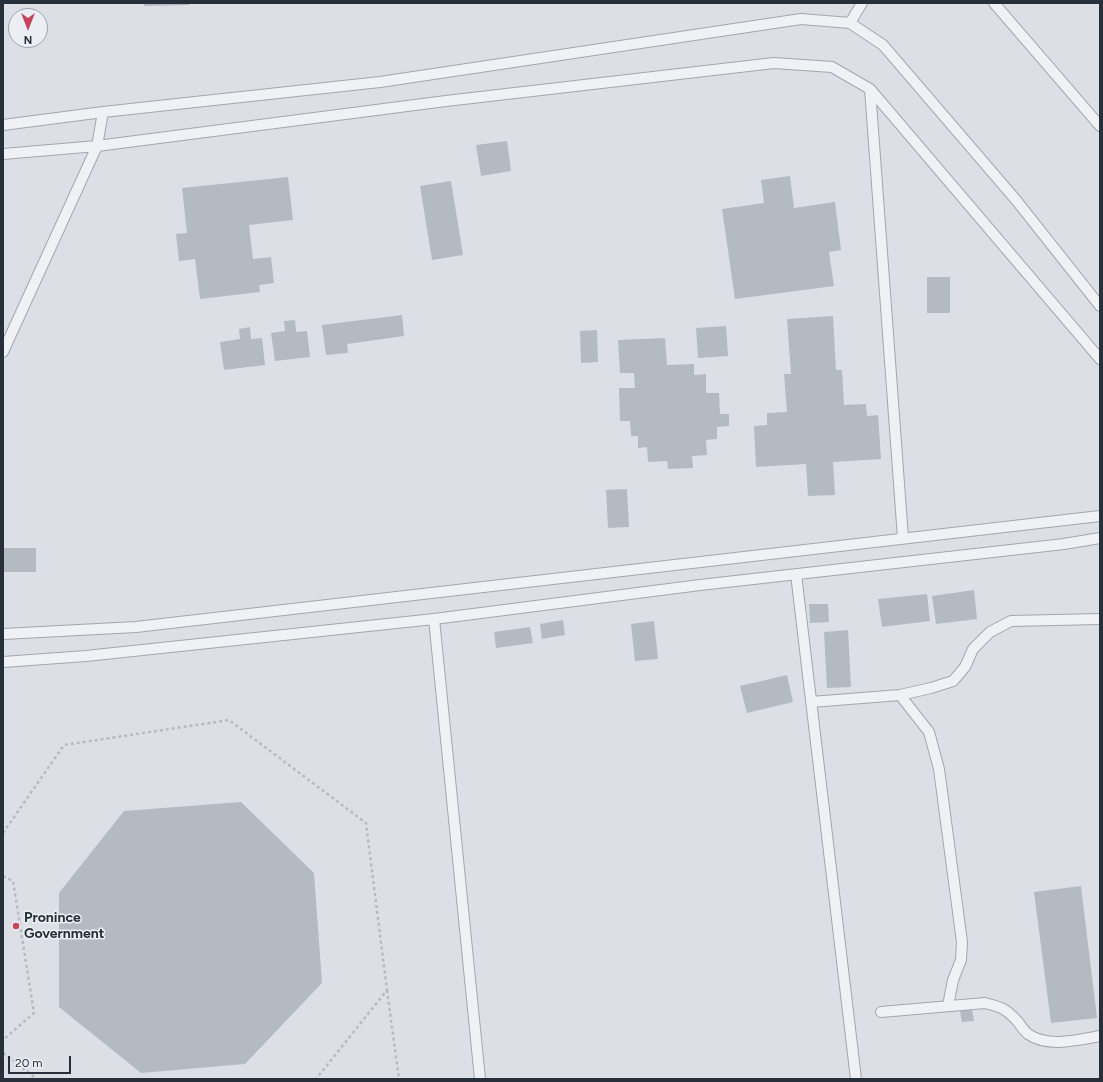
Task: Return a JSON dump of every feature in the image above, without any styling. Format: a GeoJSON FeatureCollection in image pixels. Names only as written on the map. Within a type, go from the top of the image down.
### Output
{"type":"FeatureCollection","features":[{"type":"Feature","properties":{"kind":"lane"},"geometry":{"type":"LineString","coordinates":[[850,23],[862,3]]}},
{"type":"Feature","properties":{"kind":"lane"},"geometry":{"type":"LineString","coordinates":[[994,3],[1100,126]]}},
{"type":"Feature","properties":{"kind":"lane"},"geometry":{"type":"LineString","coordinates":[[3,125],[103,112],[380,82],[801,19],[850,23],[883,45],[1016,200],[1100,306]]}},
{"type":"Feature","properties":{"kind":"lane"},"geometry":{"type":"LineString","coordinates":[[3,154],[97,146],[446,100],[774,63],[832,67],[870,89],[1100,359]]}},
{"type":"Feature","properties":{"kind":"lane"},"geometry":{"type":"LineString","coordinates":[[870,89],[903,538]]}},
{"type":"Feature","properties":{"kind":"lane"},"geometry":{"type":"LineString","coordinates":[[3,352],[97,146],[103,112]]}},
{"type":"Feature","properties":{"kind":"lane"},"geometry":{"type":"LineString","coordinates":[[3,634],[136,627],[1100,516]]}},
{"type":"Feature","properties":{"kind":"lane"},"geometry":{"type":"LineString","coordinates":[[3,662],[86,656],[434,619],[700,585],[1064,544],[1100,538]]}},
{"type":"Feature","properties":{"kind":"lane"},"geometry":{"type":"LineString","coordinates":[[796,574],[856,1079]]}},
{"type":"Feature","properties":{"kind":"lane"},"geometry":{"type":"LineString","coordinates":[[434,619],[480,1079]]}},
{"type":"Feature","properties":{"kind":"lane"},"geometry":{"type":"LineString","coordinates":[[812,702],[900,695],[931,688],[952,681],[965,667],[972,649],[990,632],[1011,622],[1100,619]]}},
{"type":"Feature","properties":{"kind":"lane"},"geometry":{"type":"LineString","coordinates":[[900,695],[929,732],[939,769],[962,942],[961,960],[953,980],[948,1006]]}},
{"type":"Feature","properties":{"kind":"lane"},"geometry":{"type":"LineString","coordinates":[[881,1012],[985,1003],[1000,1006],[1009,1012],[1027,1034],[1041,1040],[1070,1041],[1100,1036]]}},
{"type":"Feature","properties":{"kind":"path"},"geometry":{"type":"LineString","coordinates":[[3,833],[64,745],[229,720],[366,823],[399,1079]]}},
{"type":"Feature","properties":{"kind":"path"},"geometry":{"type":"LineString","coordinates":[[3,876],[13,881],[34,1013],[3,1040]]}},
{"type":"Feature","properties":{"kind":"path"},"geometry":{"type":"LineString","coordinates":[[316,1079],[387,990]]}},
{"type":"Feature","properties":{"kind":"path"},"geometry":{"type":"LineString","coordinates":[[3,1053],[37,1079]]}},
{"type":"Feature","properties":{"kind":"building"},"geometry":{"type":"Polygon","coordinates":[[[144,3],[189,3],[189,5],[144,6],[144,3]]]}},
{"type":"Feature","properties":{"kind":"building"},"geometry":{"type":"Polygon","coordinates":[[[507,141],[511,171],[481,176],[476,145],[507,141]]]}},
{"type":"Feature","properties":{"kind":"building"},"geometry":{"type":"Polygon","coordinates":[[[790,176],[794,208],[835,202],[841,250],[829,252],[834,286],[735,299],[722,209],[764,203],[761,180],[790,176]]]}},
{"type":"Feature","properties":{"kind":"building"},"geometry":{"type":"Polygon","coordinates":[[[288,177],[293,220],[249,225],[253,259],[271,257],[274,283],[259,285],[260,292],[200,299],[195,259],[179,261],[176,234],[187,233],[182,188],[288,177]]]}},
{"type":"Feature","properties":{"kind":"building"},"geometry":{"type":"Polygon","coordinates":[[[451,181],[463,255],[432,260],[420,186],[451,181]]]}},
{"type":"Feature","properties":{"kind":"building"},"geometry":{"type":"Polygon","coordinates":[[[927,277],[950,277],[950,313],[927,313],[927,277]]]}},
{"type":"Feature","properties":{"kind":"building"},"geometry":{"type":"Polygon","coordinates":[[[402,315],[404,336],[347,344],[348,353],[326,355],[322,325],[402,315]]]}},
{"type":"Feature","properties":{"kind":"building"},"geometry":{"type":"Polygon","coordinates":[[[833,316],[836,370],[842,370],[844,405],[866,404],[867,416],[878,415],[881,459],[833,462],[835,495],[808,496],[806,464],[756,467],[754,426],[767,425],[767,413],[787,412],[784,374],[791,374],[787,319],[833,316]]]}},
{"type":"Feature","properties":{"kind":"building"},"geometry":{"type":"Polygon","coordinates":[[[295,320],[296,332],[307,331],[310,357],[275,361],[271,333],[285,331],[284,321],[295,320]]]}},
{"type":"Feature","properties":{"kind":"building"},"geometry":{"type":"Polygon","coordinates":[[[726,326],[728,356],[698,358],[696,328],[726,326]]]}},
{"type":"Feature","properties":{"kind":"building"},"geometry":{"type":"Polygon","coordinates":[[[250,327],[251,339],[262,338],[265,365],[224,370],[220,342],[240,339],[239,329],[250,327]]]}},
{"type":"Feature","properties":{"kind":"building"},"geometry":{"type":"Polygon","coordinates":[[[597,330],[598,362],[581,363],[580,331],[597,330]]]}},
{"type":"Feature","properties":{"kind":"building"},"geometry":{"type":"Polygon","coordinates":[[[665,338],[667,365],[694,364],[694,375],[706,374],[706,393],[719,393],[720,414],[729,414],[729,426],[717,427],[717,439],[706,440],[707,455],[692,456],[693,468],[668,469],[667,461],[648,462],[647,447],[638,448],[638,436],[631,436],[630,421],[620,421],[619,388],[635,388],[634,373],[620,373],[618,340],[665,338]]]}},
{"type":"Feature","properties":{"kind":"building"},"geometry":{"type":"Polygon","coordinates":[[[627,489],[629,527],[608,528],[606,490],[627,489]]]}},
{"type":"Feature","properties":{"kind":"building"},"geometry":{"type":"Polygon","coordinates":[[[3,548],[36,548],[36,572],[3,572],[3,548]]]}},
{"type":"Feature","properties":{"kind":"building"},"geometry":{"type":"Polygon","coordinates":[[[974,590],[977,619],[936,624],[932,596],[974,590]]]}},
{"type":"Feature","properties":{"kind":"building"},"geometry":{"type":"Polygon","coordinates":[[[927,594],[930,621],[882,627],[878,599],[927,594]]]}},
{"type":"Feature","properties":{"kind":"building"},"geometry":{"type":"Polygon","coordinates":[[[809,604],[828,604],[829,622],[810,623],[809,604]]]}},
{"type":"Feature","properties":{"kind":"building"},"geometry":{"type":"Polygon","coordinates":[[[563,620],[565,635],[542,639],[540,624],[563,620]]]}},
{"type":"Feature","properties":{"kind":"building"},"geometry":{"type":"Polygon","coordinates":[[[654,621],[658,659],[635,661],[631,624],[654,621]]]}},
{"type":"Feature","properties":{"kind":"building"},"geometry":{"type":"Polygon","coordinates":[[[530,627],[533,643],[496,648],[494,632],[530,627]]]}},
{"type":"Feature","properties":{"kind":"building"},"geometry":{"type":"Polygon","coordinates":[[[848,630],[851,687],[827,688],[824,632],[848,630]]]}},
{"type":"Feature","properties":{"kind":"building"},"geometry":{"type":"Polygon","coordinates":[[[787,675],[793,702],[747,713],[740,686],[787,675]]]}},
{"type":"Feature","properties":{"kind":"building"},"geometry":{"type":"Polygon","coordinates":[[[241,802],[314,873],[322,983],[245,1064],[141,1073],[59,1007],[59,893],[124,811],[241,802]]]}},
{"type":"Feature","properties":{"kind":"building"},"geometry":{"type":"Polygon","coordinates":[[[1081,886],[1097,1018],[1051,1023],[1034,892],[1081,886]]]}},
{"type":"Feature","properties":{"kind":"building"},"geometry":{"type":"Polygon","coordinates":[[[972,1009],[974,1021],[962,1022],[960,1011],[972,1009]]]}},
{"type":"Feature","properties":{"kind":"place","name":"Pronince Government"},"geometry":{"type":"Point","coordinates":[16,926]}}]}
